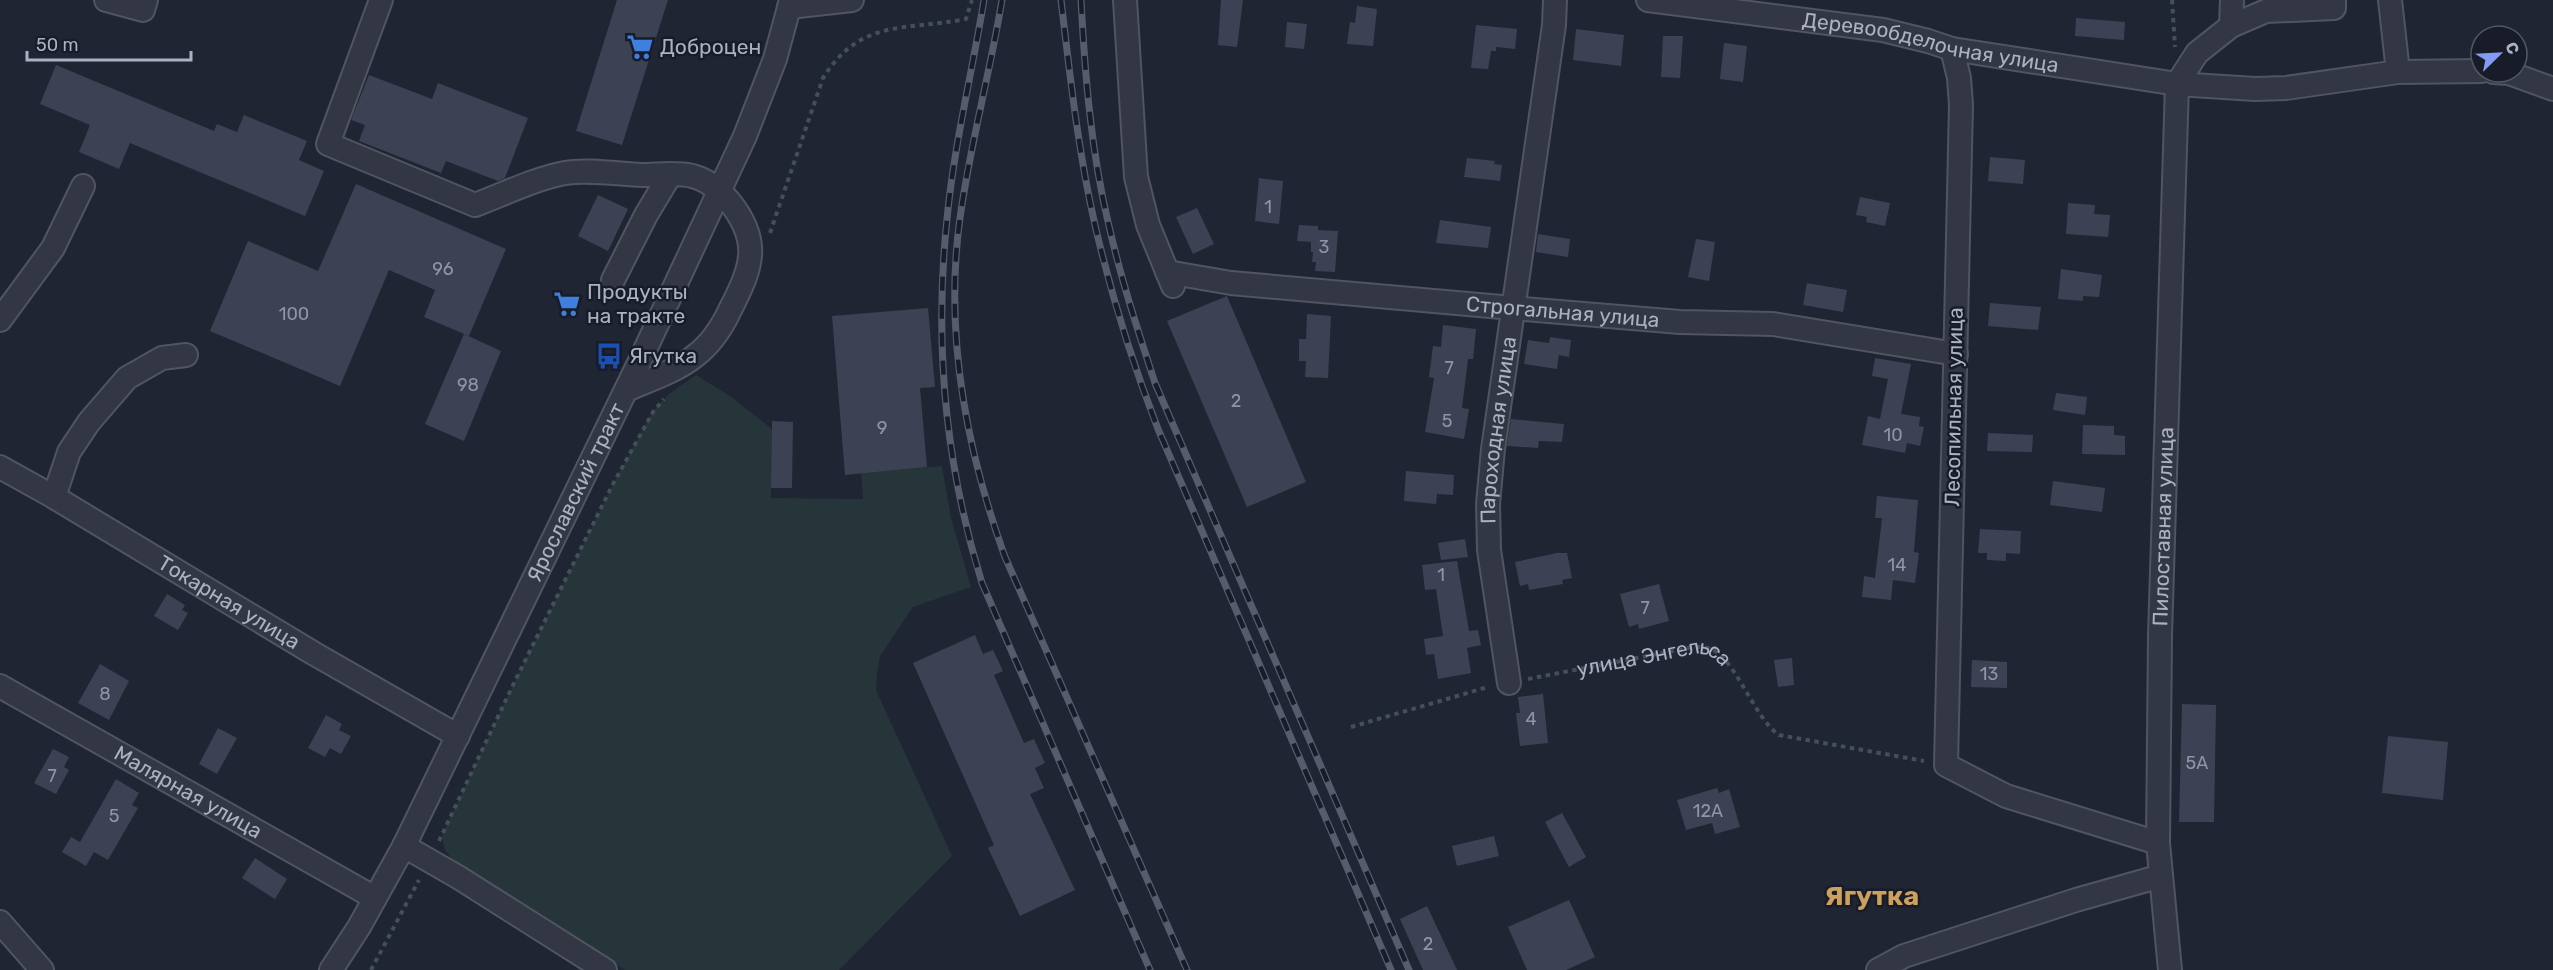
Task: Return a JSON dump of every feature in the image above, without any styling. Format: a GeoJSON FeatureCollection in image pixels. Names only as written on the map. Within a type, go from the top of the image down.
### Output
{"type":"FeatureCollection","features":[{"type":"Feature","properties":{"kind":"street"},"geometry":{"type":"LineString","coordinates":[[106,0],[143,10],[146,0]]}},
{"type":"Feature","properties":{"kind":"street"},"geometry":{"type":"LineString","coordinates":[[381,0],[328,144],[475,205],[546,178],[567,173],[692,176],[720,191],[744,224],[749,241],[747,276],[711,341],[696,356],[677,368],[626,390]]}},
{"type":"Feature","properties":{"kind":"street"},"geometry":{"type":"LineString","coordinates":[[790,4],[852,0]]}},
{"type":"Feature","properties":{"kind":"street","name":"Строгальная улица"},"geometry":{"type":"LineString","coordinates":[[1125,0],[1136,177],[1148,225],[1171,280],[1231,283],[1680,322],[1773,324],[1956,354]]}},
{"type":"Feature","properties":{"kind":"street","name":"Пароходная улица"},"geometry":{"type":"LineString","coordinates":[[1509,683],[1489,550],[1488,504],[1493,449],[1554,25],[1555,0]]}},
{"type":"Feature","properties":{"kind":"street","name":"Деревообделочная улица"},"geometry":{"type":"LineString","coordinates":[[1648,0],[1883,30],[1952,49],[2177,84],[2286,88],[2398,72],[2469,71]]}},
{"type":"Feature","properties":{"kind":"street"},"geometry":{"type":"LineString","coordinates":[[2231,26],[2232,0]]}},
{"type":"Feature","properties":{"kind":"street"},"geometry":{"type":"LineString","coordinates":[[2177,84],[2197,53],[2231,26],[2266,11],[2334,8],[2334,0]]}},
{"type":"Feature","properties":{"kind":"street"},"geometry":{"type":"LineString","coordinates":[[2390,0],[2398,72]]}},
{"type":"Feature","properties":{"kind":"street","name":"Ярославский тракт"},"geometry":{"type":"LineString","coordinates":[[331,970],[404,846],[626,390],[720,191],[775,59],[790,4]]}},
{"type":"Feature","properties":{"kind":"street","name":"Лесопильная улица"},"geometry":{"type":"LineString","coordinates":[[1946,765],[1961,105],[1959,78],[1952,49]]}},
{"type":"Feature","properties":{"kind":"street"},"geometry":{"type":"LineString","coordinates":[[2529,80],[2553,89]]}},
{"type":"Feature","properties":{"kind":"street","name":"Пилоставная улица"},"geometry":{"type":"LineString","coordinates":[[2170,970],[2158,843],[2160,636],[2177,84]]}},
{"type":"Feature","properties":{"kind":"street"},"geometry":{"type":"LineString","coordinates":[[613,280],[645,215],[670,175]]}},
{"type":"Feature","properties":{"kind":"street"},"geometry":{"type":"LineString","coordinates":[[0,320],[52,248],[83,186]]}},
{"type":"Feature","properties":{"kind":"street"},"geometry":{"type":"LineString","coordinates":[[54,497],[69,452],[89,422],[127,378],[162,358],[186,355]]}},
{"type":"Feature","properties":{"kind":"street","name":"Токарная улица"},"geometry":{"type":"LineString","coordinates":[[0,467],[54,497],[332,665],[458,736]]}},
{"type":"Feature","properties":{"kind":"street","name":"Малярная улица"},"geometry":{"type":"LineString","coordinates":[[0,686],[375,898]]}},
{"type":"Feature","properties":{"kind":"street"},"geometry":{"type":"LineString","coordinates":[[1946,765],[2007,796],[2158,843]]}},
{"type":"Feature","properties":{"kind":"street"},"geometry":{"type":"LineString","coordinates":[[404,846],[605,970]]}},
{"type":"Feature","properties":{"kind":"street"},"geometry":{"type":"LineString","coordinates":[[1878,970],[1914,953],[2076,900],[2162,876]]}},
{"type":"Feature","properties":{"kind":"street"},"geometry":{"type":"LineString","coordinates":[[0,922],[42,970]]}},
{"type":"Feature","properties":{"kind":"path"},"geometry":{"type":"LineString","coordinates":[[770,234],[823,78],[835,59],[855,41],[878,32],[966,19],[972,0]]}},
{"type":"Feature","properties":{"kind":"path"},"geometry":{"type":"LineString","coordinates":[[2172,0],[2175,48]]}},
{"type":"Feature","properties":{"kind":"path"},"geometry":{"type":"LineString","coordinates":[[371,970],[429,860],[613,484],[652,412],[669,394]]}},
{"type":"Feature","properties":{"kind":"path","name":"улица Энгельса"},"geometry":{"type":"LineString","coordinates":[[1351,727],[1509,683],[1694,647],[1709,648],[1720,655],[1768,727],[1779,735],[1946,765]]}},
{"type":"Feature","properties":{"kind":"shaded area"},"geometry":{"type":"Polygon","coordinates":[[[696,375],[730,396],[772,429],[771,498],[863,499],[861,473],[942,466],[951,518],[971,587],[913,607],[880,656],[876,690],[952,856],[839,970],[625,970],[454,862],[445,850],[442,835],[513,685],[613,484],[652,412],[669,394],[696,375]]]}},
{"type":"Feature","properties":{"kind":"building"},"geometry":{"type":"Polygon","coordinates":[[[617,0],[668,0],[622,145],[576,131],[617,0]]]}},
{"type":"Feature","properties":{"kind":"building"},"geometry":{"type":"Polygon","coordinates":[[[1221,0],[1243,0],[1237,47],[1218,45],[1221,0]]]}},
{"type":"Feature","properties":{"kind":"building"},"geometry":{"type":"Polygon","coordinates":[[[1357,6],[1377,9],[1373,46],[1347,44],[1350,22],[1355,23],[1357,6]]]}},
{"type":"Feature","properties":{"kind":"building"},"geometry":{"type":"Polygon","coordinates":[[[2076,18],[2125,22],[2124,40],[2075,36],[2076,18]]]}},
{"type":"Feature","properties":{"kind":"building"},"geometry":{"type":"Polygon","coordinates":[[[1287,22],[1307,24],[1304,49],[1285,47],[1287,22]]]}},
{"type":"Feature","properties":{"kind":"building"},"geometry":{"type":"Polygon","coordinates":[[[1476,25],[1517,29],[1515,49],[1496,47],[1496,51],[1491,51],[1488,69],[1471,68],[1476,25]]]}},
{"type":"Feature","properties":{"kind":"building"},"geometry":{"type":"Polygon","coordinates":[[[1576,29],[1624,35],[1621,66],[1573,60],[1576,29]]]}},
{"type":"Feature","properties":{"kind":"building"},"geometry":{"type":"Polygon","coordinates":[[[1663,36],[1683,36],[1680,78],[1661,77],[1663,36]]]}},
{"type":"Feature","properties":{"kind":"building"},"geometry":{"type":"Polygon","coordinates":[[[1724,43],[1747,46],[1743,82],[1720,79],[1724,43]]]}},
{"type":"Feature","properties":{"kind":"building"},"geometry":{"type":"Polygon","coordinates":[[[56,65],[214,131],[217,124],[237,132],[244,115],[307,141],[299,160],[324,171],[305,216],[130,143],[119,169],[79,152],[90,125],[40,104],[56,65]]]}},
{"type":"Feature","properties":{"kind":"building"},"geometry":{"type":"Polygon","coordinates":[[[369,75],[432,99],[438,83],[528,118],[505,178],[498,181],[446,161],[441,173],[359,141],[365,125],[351,120],[369,75]]]}},
{"type":"Feature","properties":{"kind":"building"},"geometry":{"type":"Polygon","coordinates":[[[1990,157],[2025,160],[2023,184],[1988,181],[1990,157]]]}},
{"type":"Feature","properties":{"kind":"building"},"geometry":{"type":"Polygon","coordinates":[[[1467,158],[1495,161],[1494,164],[1502,165],[1500,181],[1464,177],[1467,158]]]}},
{"type":"Feature","properties":{"kind":"building"},"geometry":{"type":"Polygon","coordinates":[[[1259,178],[1283,181],[1279,224],[1255,221],[1259,178]]]}},
{"type":"Feature","properties":{"kind":"building"},"geometry":{"type":"Polygon","coordinates":[[[356,184],[506,249],[469,336],[424,317],[435,290],[389,270],[340,386],[210,331],[248,241],[318,271],[356,184]]]}},
{"type":"Feature","properties":{"kind":"building"},"geometry":{"type":"Polygon","coordinates":[[[598,195],[628,209],[608,251],[578,236],[598,195]]]}},
{"type":"Feature","properties":{"kind":"building"},"geometry":{"type":"Polygon","coordinates":[[[1860,197],[1890,203],[1885,226],[1866,222],[1867,217],[1856,215],[1860,197]]]}},
{"type":"Feature","properties":{"kind":"building"},"geometry":{"type":"Polygon","coordinates":[[[2068,203],[2095,205],[2094,214],[2110,215],[2108,237],[2066,234],[2068,203]]]}},
{"type":"Feature","properties":{"kind":"building"},"geometry":{"type":"Polygon","coordinates":[[[1197,208],[1214,244],[1193,254],[1176,217],[1197,208]]]}},
{"type":"Feature","properties":{"kind":"building"},"geometry":{"type":"Polygon","coordinates":[[[1440,220],[1491,227],[1488,248],[1436,243],[1440,220]]]}},
{"type":"Feature","properties":{"kind":"building"},"geometry":{"type":"Polygon","coordinates":[[[1299,225],[1318,226],[1318,230],[1338,231],[1335,272],[1315,271],[1316,262],[1312,262],[1311,242],[1297,241],[1299,225]]]}},
{"type":"Feature","properties":{"kind":"building"},"geometry":{"type":"Polygon","coordinates":[[[1538,234],[1570,239],[1568,257],[1536,252],[1538,234]]]}},
{"type":"Feature","properties":{"kind":"building"},"geometry":{"type":"Polygon","coordinates":[[[1696,239],[1715,242],[1709,281],[1688,277],[1696,239]]]}},
{"type":"Feature","properties":{"kind":"building"},"geometry":{"type":"Polygon","coordinates":[[[2061,269],[2102,275],[2099,297],[2083,296],[2083,301],[2058,299],[2061,269]]]}},
{"type":"Feature","properties":{"kind":"building"},"geometry":{"type":"Polygon","coordinates":[[[1807,283],[1847,290],[1843,312],[1803,305],[1807,283]]]}},
{"type":"Feature","properties":{"kind":"building"},"geometry":{"type":"Polygon","coordinates":[[[1227,296],[1306,482],[1247,507],[1167,321],[1227,296]]]}},
{"type":"Feature","properties":{"kind":"building"},"geometry":{"type":"Polygon","coordinates":[[[1990,303],[2041,307],[2038,330],[1988,326],[1990,303]]]}},
{"type":"Feature","properties":{"kind":"building"},"geometry":{"type":"Polygon","coordinates":[[[928,308],[935,387],[920,388],[927,467],[845,475],[832,316],[928,308]]]}},
{"type":"Feature","properties":{"kind":"building"},"geometry":{"type":"Polygon","coordinates":[[[1307,314],[1331,316],[1328,378],[1305,377],[1306,361],[1299,361],[1299,339],[1306,339],[1307,314]]]}},
{"type":"Feature","properties":{"kind":"building"},"geometry":{"type":"Polygon","coordinates":[[[1443,325],[1476,329],[1473,359],[1468,359],[1462,408],[1469,409],[1464,439],[1425,432],[1434,378],[1429,377],[1433,346],[1441,347],[1443,325]]]}},
{"type":"Feature","properties":{"kind":"building"},"geometry":{"type":"Polygon","coordinates":[[[464,334],[501,351],[464,441],[425,424],[464,334]]]}},
{"type":"Feature","properties":{"kind":"building"},"geometry":{"type":"Polygon","coordinates":[[[1550,337],[1571,340],[1569,357],[1559,355],[1557,369],[1524,364],[1528,340],[1549,343],[1550,337]]]}},
{"type":"Feature","properties":{"kind":"building"},"geometry":{"type":"Polygon","coordinates":[[[1875,358],[1911,364],[1901,414],[1920,417],[1919,426],[1924,427],[1920,446],[1907,443],[1905,453],[1862,445],[1868,416],[1880,419],[1888,379],[1872,376],[1875,358]]]}},
{"type":"Feature","properties":{"kind":"building"},"geometry":{"type":"Polygon","coordinates":[[[2056,393],[2087,397],[2085,415],[2053,410],[2056,393]]]}},
{"type":"Feature","properties":{"kind":"building"},"geometry":{"type":"Polygon","coordinates":[[[1511,419],[1564,424],[1562,442],[1539,441],[1538,448],[1507,446],[1511,419]]]}},
{"type":"Feature","properties":{"kind":"building"},"geometry":{"type":"Polygon","coordinates":[[[772,421],[793,422],[792,488],[771,488],[772,421]]]}},
{"type":"Feature","properties":{"kind":"building"},"geometry":{"type":"Polygon","coordinates":[[[2083,425],[2114,426],[2114,435],[2125,436],[2125,455],[2082,454],[2083,425]]]}},
{"type":"Feature","properties":{"kind":"building"},"geometry":{"type":"Polygon","coordinates":[[[1988,433],[2033,435],[2032,452],[1987,451],[1988,433]]]}},
{"type":"Feature","properties":{"kind":"building"},"geometry":{"type":"Polygon","coordinates":[[[1406,471],[1454,475],[1453,495],[1437,494],[1436,504],[1404,501],[1406,471]]]}},
{"type":"Feature","properties":{"kind":"building"},"geometry":{"type":"Polygon","coordinates":[[[2053,481],[2105,488],[2102,512],[2050,505],[2053,481]]]}},
{"type":"Feature","properties":{"kind":"building"},"geometry":{"type":"Polygon","coordinates":[[[1877,496],[1918,500],[1914,552],[1919,553],[1915,583],[1893,580],[1891,600],[1862,597],[1864,576],[1875,578],[1882,518],[1875,518],[1877,496]]]}},
{"type":"Feature","properties":{"kind":"building"},"geometry":{"type":"Polygon","coordinates":[[[1980,529],[2021,531],[2020,554],[2006,553],[2006,561],[1987,560],[1987,553],[1978,553],[1980,529]]]}},
{"type":"Feature","properties":{"kind":"building"},"geometry":{"type":"Polygon","coordinates":[[[1465,539],[1468,557],[1441,560],[1438,543],[1465,539]]]}},
{"type":"Feature","properties":{"kind":"building"},"geometry":{"type":"Polygon","coordinates":[[[1567,553],[1572,578],[1562,580],[1563,584],[1529,590],[1528,584],[1520,586],[1515,562],[1567,553]]]}},
{"type":"Feature","properties":{"kind":"building"},"geometry":{"type":"Polygon","coordinates":[[[1457,561],[1469,631],[1478,630],[1481,645],[1467,648],[1471,673],[1438,679],[1434,654],[1426,655],[1424,639],[1443,636],[1436,589],[1425,590],[1422,565],[1457,561]]]}},
{"type":"Feature","properties":{"kind":"building"},"geometry":{"type":"Polygon","coordinates":[[[1659,584],[1669,621],[1639,629],[1638,624],[1629,627],[1620,594],[1659,584]]]}},
{"type":"Feature","properties":{"kind":"building"},"geometry":{"type":"Polygon","coordinates":[[[167,594],[185,605],[182,610],[188,613],[178,630],[154,616],[167,594]]]}},
{"type":"Feature","properties":{"kind":"building"},"geometry":{"type":"Polygon","coordinates":[[[975,635],[983,654],[993,650],[1003,671],[994,675],[1024,743],[1034,739],[1045,763],[1035,768],[1044,788],[1030,794],[1075,890],[1020,916],[988,848],[994,845],[913,663],[975,635]]]}},
{"type":"Feature","properties":{"kind":"building"},"geometry":{"type":"Polygon","coordinates":[[[1792,658],[1794,685],[1778,687],[1774,660],[1792,658]]]}},
{"type":"Feature","properties":{"kind":"building"},"geometry":{"type":"Polygon","coordinates":[[[1972,660],[2007,662],[2007,688],[1971,687],[1972,660]]]}},
{"type":"Feature","properties":{"kind":"building"},"geometry":{"type":"Polygon","coordinates":[[[100,664],[129,681],[109,720],[78,703],[100,664]]]}},
{"type":"Feature","properties":{"kind":"building"},"geometry":{"type":"Polygon","coordinates":[[[1543,694],[1548,743],[1520,746],[1516,713],[1520,713],[1518,697],[1543,694]]]}},
{"type":"Feature","properties":{"kind":"building"},"geometry":{"type":"Polygon","coordinates":[[[2182,704],[2216,705],[2214,822],[2179,822],[2182,704]]]}},
{"type":"Feature","properties":{"kind":"building"},"geometry":{"type":"Polygon","coordinates":[[[326,715],[342,724],[339,730],[351,736],[341,754],[330,748],[325,757],[308,748],[326,715]]]}},
{"type":"Feature","properties":{"kind":"building"},"geometry":{"type":"Polygon","coordinates":[[[218,728],[237,738],[217,774],[199,764],[218,728]]]}},
{"type":"Feature","properties":{"kind":"building"},"geometry":{"type":"Polygon","coordinates":[[[2388,736],[2448,742],[2443,800],[2382,793],[2388,736]]]}},
{"type":"Feature","properties":{"kind":"building"},"geometry":{"type":"Polygon","coordinates":[[[53,749],[69,757],[64,767],[69,770],[56,794],[34,783],[53,749]]]}},
{"type":"Feature","properties":{"kind":"building"},"geometry":{"type":"Polygon","coordinates":[[[116,779],[139,793],[132,805],[138,808],[108,860],[94,852],[86,866],[62,852],[71,837],[80,842],[116,779]]]}},
{"type":"Feature","properties":{"kind":"building"},"geometry":{"type":"Polygon","coordinates":[[[1717,788],[1719,793],[1729,789],[1740,827],[1715,834],[1712,823],[1686,830],[1677,800],[1717,788]]]}},
{"type":"Feature","properties":{"kind":"building"},"geometry":{"type":"Polygon","coordinates":[[[1562,813],[1586,857],[1569,867],[1545,822],[1562,813]]]}},
{"type":"Feature","properties":{"kind":"building"},"geometry":{"type":"Polygon","coordinates":[[[1494,836],[1499,856],[1457,866],[1452,846],[1494,836]]]}},
{"type":"Feature","properties":{"kind":"building"},"geometry":{"type":"Polygon","coordinates":[[[255,858],[287,879],[275,899],[242,878],[255,858]]]}},
{"type":"Feature","properties":{"kind":"building"},"geometry":{"type":"Polygon","coordinates":[[[1569,900],[1595,957],[1566,970],[1527,970],[1508,927],[1569,900]]]}},
{"type":"Feature","properties":{"kind":"building"},"geometry":{"type":"Polygon","coordinates":[[[1427,906],[1457,970],[1423,970],[1400,919],[1427,906]]]}},
{"type":"Feature","properties":{"kind":"railway"},"geometry":{"type":"LineString","coordinates":[[984,0],[954,164],[943,265],[943,357],[951,448],[969,538],[982,583],[1150,970]]}},
{"type":"Feature","properties":{"kind":"railway"},"geometry":{"type":"LineString","coordinates":[[1002,0],[964,191],[956,261],[957,347],[969,433],[979,475],[1005,557],[1187,970]]}},
{"type":"Feature","properties":{"kind":"railway"},"geometry":{"type":"LineString","coordinates":[[1061,0],[1075,113],[1089,197],[1108,277],[1139,379],[1158,429],[1391,970]]}},
{"type":"Feature","properties":{"kind":"railway"},"geometry":{"type":"LineString","coordinates":[[1081,0],[1090,113],[1103,198],[1124,285],[1155,383],[1409,970]]}},
{"type":"Feature","properties":{"kind":"place","name":"Доброцен"},"geometry":{"type":"Point","coordinates":[640,47]}},
{"type":"Feature","properties":{"kind":"place","name":"Продукты на тракте"},"geometry":{"type":"Point","coordinates":[567,304]}},
{"type":"Feature","properties":{"kind":"place","name":"Ягутка"},"geometry":{"type":"Point","coordinates":[609,356]}},
{"type":"Feature","properties":{"kind":"district","name":"Ягутка"},"geometry":{"type":"Point","coordinates":[1872,896]}}]}
